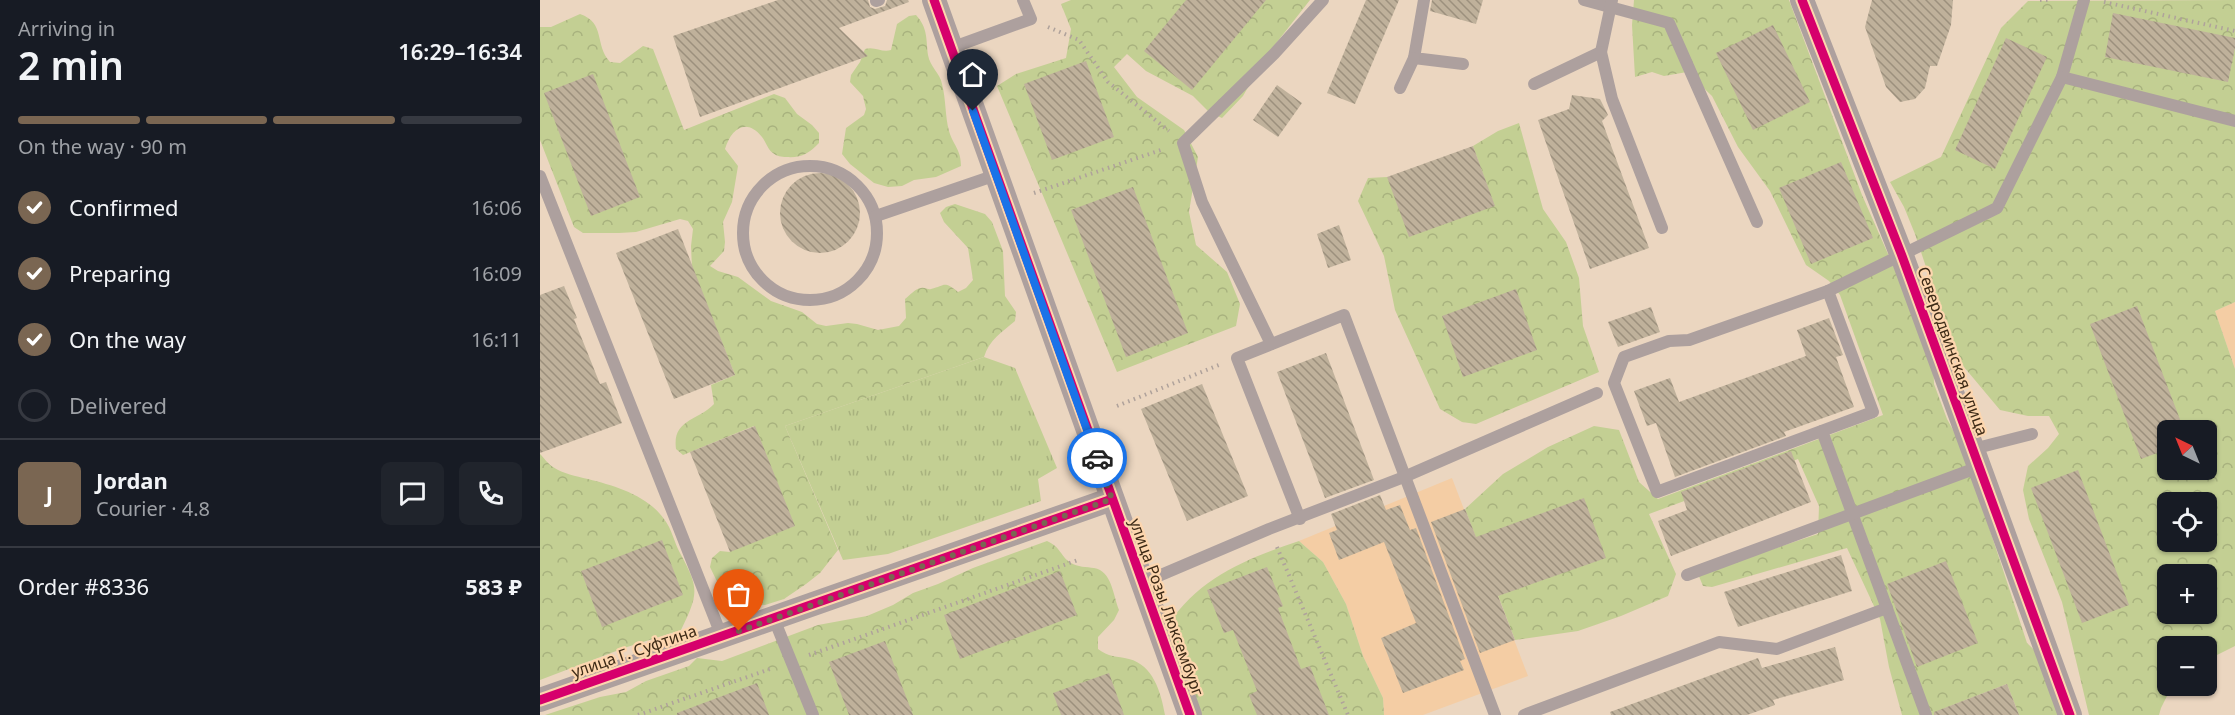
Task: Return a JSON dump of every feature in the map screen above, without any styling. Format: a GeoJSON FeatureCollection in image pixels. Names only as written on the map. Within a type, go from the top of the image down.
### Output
{"type":"FeatureCollection","features":[{"type":"Feature","properties":{"kind":"street","name":"улица Розы Люксембург"},"geometry":{"type":"LineString","coordinates":[[934,0],[1190,715]]}},
{"type":"Feature","properties":{"kind":"street","name":"Северодвинская улица"},"geometry":{"type":"LineString","coordinates":[[1802,0],[1902,255],[2070,715]]}},
{"type":"Feature","properties":{"kind":"street","name":"улица Г. Суфтина"},"geometry":{"type":"LineString","coordinates":[[540,700],[1112,499]]}},
{"type":"Feature","properties":{"kind":"lane"},"geometry":{"type":"LineString","coordinates":[[951,48],[1030,19],[1023,0]]}},
{"type":"Feature","properties":{"kind":"lane"},"geometry":{"type":"LineString","coordinates":[[1271,344],[1202,202],[1183,142],[1274,54],[1323,0]]}},
{"type":"Feature","properties":{"kind":"lane"},"geometry":{"type":"LineString","coordinates":[[1400,88],[1414,58],[1424,0]]}},
{"type":"Feature","properties":{"kind":"lane"},"geometry":{"type":"LineString","coordinates":[[1584,0],[1612,3],[1669,23],[1757,222]]}},
{"type":"Feature","properties":{"kind":"lane"},"geometry":{"type":"LineString","coordinates":[[1828,291],[1873,412],[1657,492],[1614,383],[1624,357],[1669,341],[1689,340],[1828,291],[1997,208],[2062,77],[2084,0]]}},
{"type":"Feature","properties":{"kind":"lane"},"geometry":{"type":"LineString","coordinates":[[1612,3],[1601,52],[1612,99],[1662,228]]}},
{"type":"Feature","properties":{"kind":"lane"},"geometry":{"type":"LineString","coordinates":[[1534,84],[1601,52]]}},
{"type":"Feature","properties":{"kind":"lane"},"geometry":{"type":"LineString","coordinates":[[1414,58],[1463,64]]}},
{"type":"Feature","properties":{"kind":"lane"},"geometry":{"type":"LineString","coordinates":[[2062,77],[2235,121]]}},
{"type":"Feature","properties":{"kind":"lane"},"geometry":{"type":"LineString","coordinates":[[816,166],[843,174],[862,189],[876,216],[878,229],[875,250],[868,269],[850,288],[821,301],[794,300],[768,287],[751,268],[744,249],[742,235],[745,212],[759,188],[787,169],[816,166]]}},
{"type":"Feature","properties":{"kind":"lane"},"geometry":{"type":"LineString","coordinates":[[876,216],[996,175]]}},
{"type":"Feature","properties":{"kind":"lane"},"geometry":{"type":"LineString","coordinates":[[540,176],[722,637]]}},
{"type":"Feature","properties":{"kind":"lane"},"geometry":{"type":"LineString","coordinates":[[1300,519],[1237,358],[1344,315],[1495,715]]}},
{"type":"Feature","properties":{"kind":"lane"},"geometry":{"type":"LineString","coordinates":[[1142,584],[1269,530],[1404,477],[1597,393]]}},
{"type":"Feature","properties":{"kind":"lane"},"geometry":{"type":"LineString","coordinates":[[1822,431],[1926,715]]}},
{"type":"Feature","properties":{"kind":"lane"},"geometry":{"type":"LineString","coordinates":[[1687,575],[1852,513],[2031,434]]}},
{"type":"Feature","properties":{"kind":"lane"},"geometry":{"type":"LineString","coordinates":[[1524,715],[1719,642],[1777,650],[1887,608]]}},
{"type":"Feature","properties":{"kind":"lane"},"geometry":{"type":"LineString","coordinates":[[774,619],[813,715]]}},
{"type":"Feature","properties":{"kind":"path"},"geometry":{"type":"LineString","coordinates":[[2040,0],[2048,0]]}},
{"type":"Feature","properties":{"kind":"path"},"geometry":{"type":"LineString","coordinates":[[2097,0],[2235,31]]}},
{"type":"Feature","properties":{"kind":"path"},"geometry":{"type":"LineString","coordinates":[[1030,19],[1079,40],[1108,82],[1183,142]]}},
{"type":"Feature","properties":{"kind":"path"},"geometry":{"type":"LineString","coordinates":[[1034,193],[1183,142]]}},
{"type":"Feature","properties":{"kind":"path"},"geometry":{"type":"LineString","coordinates":[[1117,406],[1237,358]]}},
{"type":"Feature","properties":{"kind":"path"},"geometry":{"type":"LineString","coordinates":[[1269,530],[1348,715]]}},
{"type":"Feature","properties":{"kind":"path"},"geometry":{"type":"LineString","coordinates":[[638,715],[1078,560]]}},
{"type":"Feature","properties":{"kind":"shaded area"},"geometry":{"type":"Polygon","coordinates":[[[2235,302],[2235,369],[2215,311],[2235,302]]]}},
{"type":"Feature","properties":{"kind":"shaded area"},"geometry":{"type":"Polygon","coordinates":[[[1452,478],[1528,676],[1423,715],[1384,715],[1383,698],[1363,656],[1346,604],[1323,562],[1299,541],[1452,478]]]}},
{"type":"Feature","properties":{"kind":"green space"},"geometry":{"type":"Polygon","coordinates":[[[1071,0],[1310,0],[1266,56],[1243,96],[1222,118],[1209,112],[1193,96],[1146,71],[1127,54],[1114,67],[1137,97],[1184,130],[1198,157],[1189,212],[1196,245],[1227,272],[1240,304],[1236,326],[1117,372],[997,86],[1016,74],[1066,58],[1071,29],[1061,4],[1071,0]]]}},
{"type":"Feature","properties":{"kind":"green space"},"geometry":{"type":"Polygon","coordinates":[[[1634,0],[1789,0],[1862,195],[1933,356],[1934,384],[1947,419],[1963,448],[2027,643],[2049,664],[2067,715],[2019,715],[2007,684],[1945,708],[1944,715],[1902,715],[1889,667],[1880,619],[1847,548],[1712,587],[1703,586],[1698,574],[1818,534],[1819,506],[1798,459],[1649,514],[1676,574],[1668,596],[1578,631],[1515,640],[1465,509],[1503,474],[1548,447],[1594,426],[1619,430],[1639,482],[1658,499],[1883,415],[1840,295],[1829,281],[1806,265],[1770,191],[1738,147],[1712,96],[1687,72],[1664,76],[1652,72],[1635,77],[1632,25],[1634,0]]]}},
{"type":"Feature","properties":{"kind":"green space"},"geometry":{"type":"Polygon","coordinates":[[[2235,0],[2235,302],[2215,311],[2235,369],[2235,646],[2217,655],[2217,636],[2157,636],[2157,696],[2167,696],[2159,715],[2089,715],[2062,602],[2029,519],[2023,490],[2028,466],[2048,448],[2059,434],[2049,416],[2028,416],[2000,410],[1964,367],[1951,342],[1915,234],[1890,182],[1941,157],[2001,28],[2028,1],[2235,0]]]}},
{"type":"Feature","properties":{"kind":"green space"},"geometry":{"type":"Polygon","coordinates":[[[580,14],[588,18],[597,28],[602,48],[610,62],[620,63],[643,46],[653,49],[684,130],[774,94],[785,98],[797,114],[819,133],[819,143],[808,153],[796,157],[777,156],[756,131],[745,127],[735,131],[725,149],[738,166],[732,202],[723,222],[724,251],[710,266],[738,277],[771,301],[802,312],[817,324],[826,326],[848,323],[878,330],[899,326],[906,318],[905,299],[917,290],[947,285],[958,292],[966,288],[973,280],[968,248],[944,222],[940,213],[946,207],[955,204],[985,214],[992,222],[1003,251],[1005,296],[1016,312],[1015,321],[993,341],[984,357],[785,426],[838,550],[820,573],[784,599],[765,605],[728,600],[710,567],[712,558],[720,551],[730,552],[754,426],[683,455],[676,449],[676,439],[682,426],[714,404],[711,385],[735,375],[692,268],[693,229],[688,221],[680,219],[636,232],[583,233],[574,227],[540,140],[540,27],[551,27],[580,14]]]}},
{"type":"Feature","properties":{"kind":"green space"},"geometry":{"type":"Polygon","coordinates":[[[916,15],[925,29],[929,59],[941,80],[949,131],[958,151],[961,166],[936,177],[914,180],[902,186],[888,187],[874,183],[850,164],[842,154],[846,128],[864,115],[866,109],[863,96],[850,82],[851,75],[865,49],[891,50],[897,24],[909,16],[916,15]]]}},
{"type":"Feature","properties":{"kind":"green space"},"geometry":{"type":"Polygon","coordinates":[[[1519,123],[1543,209],[1566,242],[1579,278],[1583,326],[1599,372],[1476,424],[1462,422],[1440,409],[1395,310],[1384,256],[1358,201],[1368,178],[1387,177],[1494,205],[1473,146],[1498,131],[1519,123]]]}},
{"type":"Feature","properties":{"kind":"green space"},"geometry":{"type":"Polygon","coordinates":[[[984,357],[1015,368],[1057,468],[1038,479],[1041,501],[888,554],[843,560],[785,426],[984,357]]]}},
{"type":"Feature","properties":{"kind":"green space"},"geometry":{"type":"Polygon","coordinates":[[[540,454],[557,469],[630,493],[657,511],[669,527],[691,575],[694,599],[681,630],[624,648],[540,680],[540,454]]]}},
{"type":"Feature","properties":{"kind":"green space"},"geometry":{"type":"Polygon","coordinates":[[[1047,541],[1071,563],[1094,568],[1105,574],[1111,584],[1119,610],[1114,620],[1098,637],[1098,649],[1109,655],[1137,662],[1144,667],[1150,673],[1158,689],[1165,715],[545,715],[600,697],[626,692],[646,681],[689,666],[697,658],[722,661],[818,625],[867,616],[913,593],[973,568],[1047,541]]]}},
{"type":"Feature","properties":{"kind":"green space"},"geometry":{"type":"Polygon","coordinates":[[[1299,541],[1323,562],[1346,604],[1363,656],[1383,698],[1384,715],[1201,715],[1168,625],[1181,608],[1210,582],[1243,563],[1299,541]]]}},
{"type":"Feature","properties":{"kind":"building"},"geometry":{"type":"Polygon","coordinates":[[[778,0],[868,0],[870,7],[875,9],[885,6],[887,0],[908,0],[909,2],[839,28],[868,56],[700,117],[673,36],[778,0]]]}},
{"type":"Feature","properties":{"kind":"building"},"geometry":{"type":"Polygon","coordinates":[[[1186,0],[1266,0],[1192,90],[1144,51],[1186,0]]]}},
{"type":"Feature","properties":{"kind":"building"},"geometry":{"type":"Polygon","coordinates":[[[1366,0],[1399,0],[1355,104],[1327,93],[1366,0]]]}},
{"type":"Feature","properties":{"kind":"building"},"geometry":{"type":"Polygon","coordinates":[[[1432,0],[1483,0],[1476,24],[1430,11],[1432,0]]]}},
{"type":"Feature","properties":{"kind":"building"},"geometry":{"type":"Polygon","coordinates":[[[1872,0],[1953,0],[1951,25],[1937,66],[1930,66],[1925,88],[1915,99],[1900,102],[1886,87],[1865,27],[1872,0]]]}},
{"type":"Feature","properties":{"kind":"building"},"geometry":{"type":"Polygon","coordinates":[[[2113,13],[2235,38],[2228,82],[2105,57],[2113,13]]]}},
{"type":"Feature","properties":{"kind":"building"},"geometry":{"type":"Polygon","coordinates":[[[1773,25],[1810,102],[1753,130],[1716,53],[1773,25]]]}},
{"type":"Feature","properties":{"kind":"building"},"geometry":{"type":"Polygon","coordinates":[[[2006,38],[2047,57],[1995,169],[1955,150],[2006,38]]]}},
{"type":"Feature","properties":{"kind":"building"},"geometry":{"type":"Polygon","coordinates":[[[1086,61],[1114,137],[1052,160],[1024,84],[1086,61]]]}},
{"type":"Feature","properties":{"kind":"building"},"geometry":{"type":"Polygon","coordinates":[[[593,74],[640,197],[591,216],[544,93],[593,74]]]}},
{"type":"Feature","properties":{"kind":"building"},"geometry":{"type":"Polygon","coordinates":[[[1277,85],[1302,103],[1278,137],[1253,120],[1277,85]]]}},
{"type":"Feature","properties":{"kind":"building"},"geometry":{"type":"Polygon","coordinates":[[[1572,95],[1600,99],[1608,115],[1602,121],[1649,248],[1590,269],[1538,120],[1569,109],[1572,95]]]}},
{"type":"Feature","properties":{"kind":"building"},"geometry":{"type":"Polygon","coordinates":[[[1473,146],[1495,206],[1409,237],[1387,177],[1473,146]]]}},
{"type":"Feature","properties":{"kind":"building"},"geometry":{"type":"Polygon","coordinates":[[[1841,162],[1873,238],[1811,264],[1779,188],[1841,162]]]}},
{"type":"Feature","properties":{"kind":"building"},"geometry":{"type":"Polygon","coordinates":[[[820,173],[835,176],[848,185],[857,198],[860,213],[857,228],[848,241],[835,250],[820,253],[805,250],[792,241],[783,228],[780,213],[783,198],[792,185],[805,176],[820,173]]]}},
{"type":"Feature","properties":{"kind":"building"},"geometry":{"type":"Polygon","coordinates":[[[1133,187],[1188,333],[1126,357],[1071,210],[1133,187]]]}},
{"type":"Feature","properties":{"kind":"building"},"geometry":{"type":"Polygon","coordinates":[[[1339,225],[1351,260],[1328,268],[1317,234],[1339,225]]]}},
{"type":"Feature","properties":{"kind":"building"},"geometry":{"type":"Polygon","coordinates":[[[678,229],[735,375],[674,399],[616,253],[678,229]]]}},
{"type":"Feature","properties":{"kind":"building"},"geometry":{"type":"Polygon","coordinates":[[[564,286],[577,318],[574,319],[600,384],[606,382],[622,423],[540,453],[540,295],[564,286]]]}},
{"type":"Feature","properties":{"kind":"building"},"geometry":{"type":"Polygon","coordinates":[[[1516,289],[1537,350],[1463,377],[1442,316],[1516,289]]]}},
{"type":"Feature","properties":{"kind":"building"},"geometry":{"type":"Polygon","coordinates":[[[2137,306],[2180,420],[2157,420],[2157,453],[2141,459],[2090,324],[2137,306]]]}},
{"type":"Feature","properties":{"kind":"building"},"geometry":{"type":"Polygon","coordinates":[[[1651,307],[1660,332],[1618,347],[1608,322],[1651,307]]]}},
{"type":"Feature","properties":{"kind":"building"},"geometry":{"type":"Polygon","coordinates":[[[1829,318],[1843,355],[1836,357],[1854,407],[1784,432],[1786,436],[1675,477],[1656,423],[1647,426],[1634,391],[1670,378],[1679,402],[1806,356],[1797,330],[1829,318]]]}},
{"type":"Feature","properties":{"kind":"building"},"geometry":{"type":"Polygon","coordinates":[[[1326,353],[1374,480],[1325,498],[1277,372],[1326,353]]]}},
{"type":"Feature","properties":{"kind":"building"},"geometry":{"type":"Polygon","coordinates":[[[1202,384],[1248,496],[1187,521],[1141,409],[1202,384]]]}},
{"type":"Feature","properties":{"kind":"building"},"geometry":{"type":"Polygon","coordinates":[[[755,426],[795,526],[730,552],[690,452],[755,426]]]}},
{"type":"Feature","properties":{"kind":"building"},"geometry":{"type":"Polygon","coordinates":[[[1791,451],[1811,502],[1671,556],[1658,521],[1687,510],[1681,492],[1791,451]]]}},
{"type":"Feature","properties":{"kind":"building"},"geometry":{"type":"Polygon","coordinates":[[[2078,470],[2129,605],[2082,623],[2031,488],[2078,470]]]}},
{"type":"Feature","properties":{"kind":"building"},"geometry":{"type":"Polygon","coordinates":[[[1380,495],[1386,510],[1400,505],[1410,530],[1416,528],[1465,659],[1460,661],[1464,670],[1403,693],[1381,638],[1416,623],[1384,542],[1339,560],[1329,533],[1337,530],[1331,514],[1380,495]]]}},
{"type":"Feature","properties":{"kind":"building"},"geometry":{"type":"Polygon","coordinates":[[[1584,498],[1606,558],[1498,596],[1515,640],[1480,653],[1431,522],[1465,509],[1476,537],[1584,498]]]}},
{"type":"Feature","properties":{"kind":"building"},"geometry":{"type":"Polygon","coordinates":[[[662,540],[683,595],[602,627],[581,571],[662,540]]]}},
{"type":"Feature","properties":{"kind":"building"},"geometry":{"type":"Polygon","coordinates":[[[1841,555],[1852,591],[1738,627],[1724,592],[1841,555]]]}},
{"type":"Feature","properties":{"kind":"building"},"geometry":{"type":"Polygon","coordinates":[[[1946,561],[1978,643],[1917,667],[1887,584],[1946,561]]]}},
{"type":"Feature","properties":{"kind":"building"},"geometry":{"type":"Polygon","coordinates":[[[1267,567],[1283,606],[1278,608],[1301,669],[1310,666],[1329,715],[1257,715],[1249,695],[1257,691],[1233,630],[1224,633],[1207,590],[1267,567]]]}},
{"type":"Feature","properties":{"kind":"building"},"geometry":{"type":"Polygon","coordinates":[[[1060,571],[1077,615],[960,659],[944,615],[1060,571]]]}},
{"type":"Feature","properties":{"kind":"building"},"geometry":{"type":"Polygon","coordinates":[[[885,641],[913,715],[849,715],[829,662],[885,641]]]}},
{"type":"Feature","properties":{"kind":"building"},"geometry":{"type":"Polygon","coordinates":[[[1835,647],[1844,680],[1773,700],[1775,705],[1747,715],[1611,715],[1610,712],[1758,658],[1762,668],[1835,647]]]}},
{"type":"Feature","properties":{"kind":"building"},"geometry":{"type":"Polygon","coordinates":[[[1109,673],[1124,715],[1061,715],[1053,693],[1109,673]]]}},
{"type":"Feature","properties":{"kind":"building"},"geometry":{"type":"Polygon","coordinates":[[[757,683],[769,715],[677,715],[677,713],[757,683]]]}},
{"type":"Feature","properties":{"kind":"building"},"geometry":{"type":"Polygon","coordinates":[[[2007,684],[2019,715],[1934,715],[1934,712],[2007,684]]]}},
{"type":"Feature","properties":{"kind":"cycle path"},"geometry":{"type":"LineString","coordinates":[[934,0],[1190,715]]}},
{"type":"Feature","properties":{"kind":"cycle path"},"geometry":{"type":"LineString","coordinates":[[1802,0],[1902,256],[2070,715]]}},
{"type":"Feature","properties":{"kind":"cycle path"},"geometry":{"type":"LineString","coordinates":[[540,700],[1112,499]]}},
{"type":"Feature","properties":{"kind":"way so far"},"geometry":{"type":"LineString","coordinates":[[739,631],[1112,499],[1097,458]]}},
{"type":"Feature","properties":{"kind":"route"},"geometry":{"type":"LineString","coordinates":[[973,111],[1097,458]]}}]}
